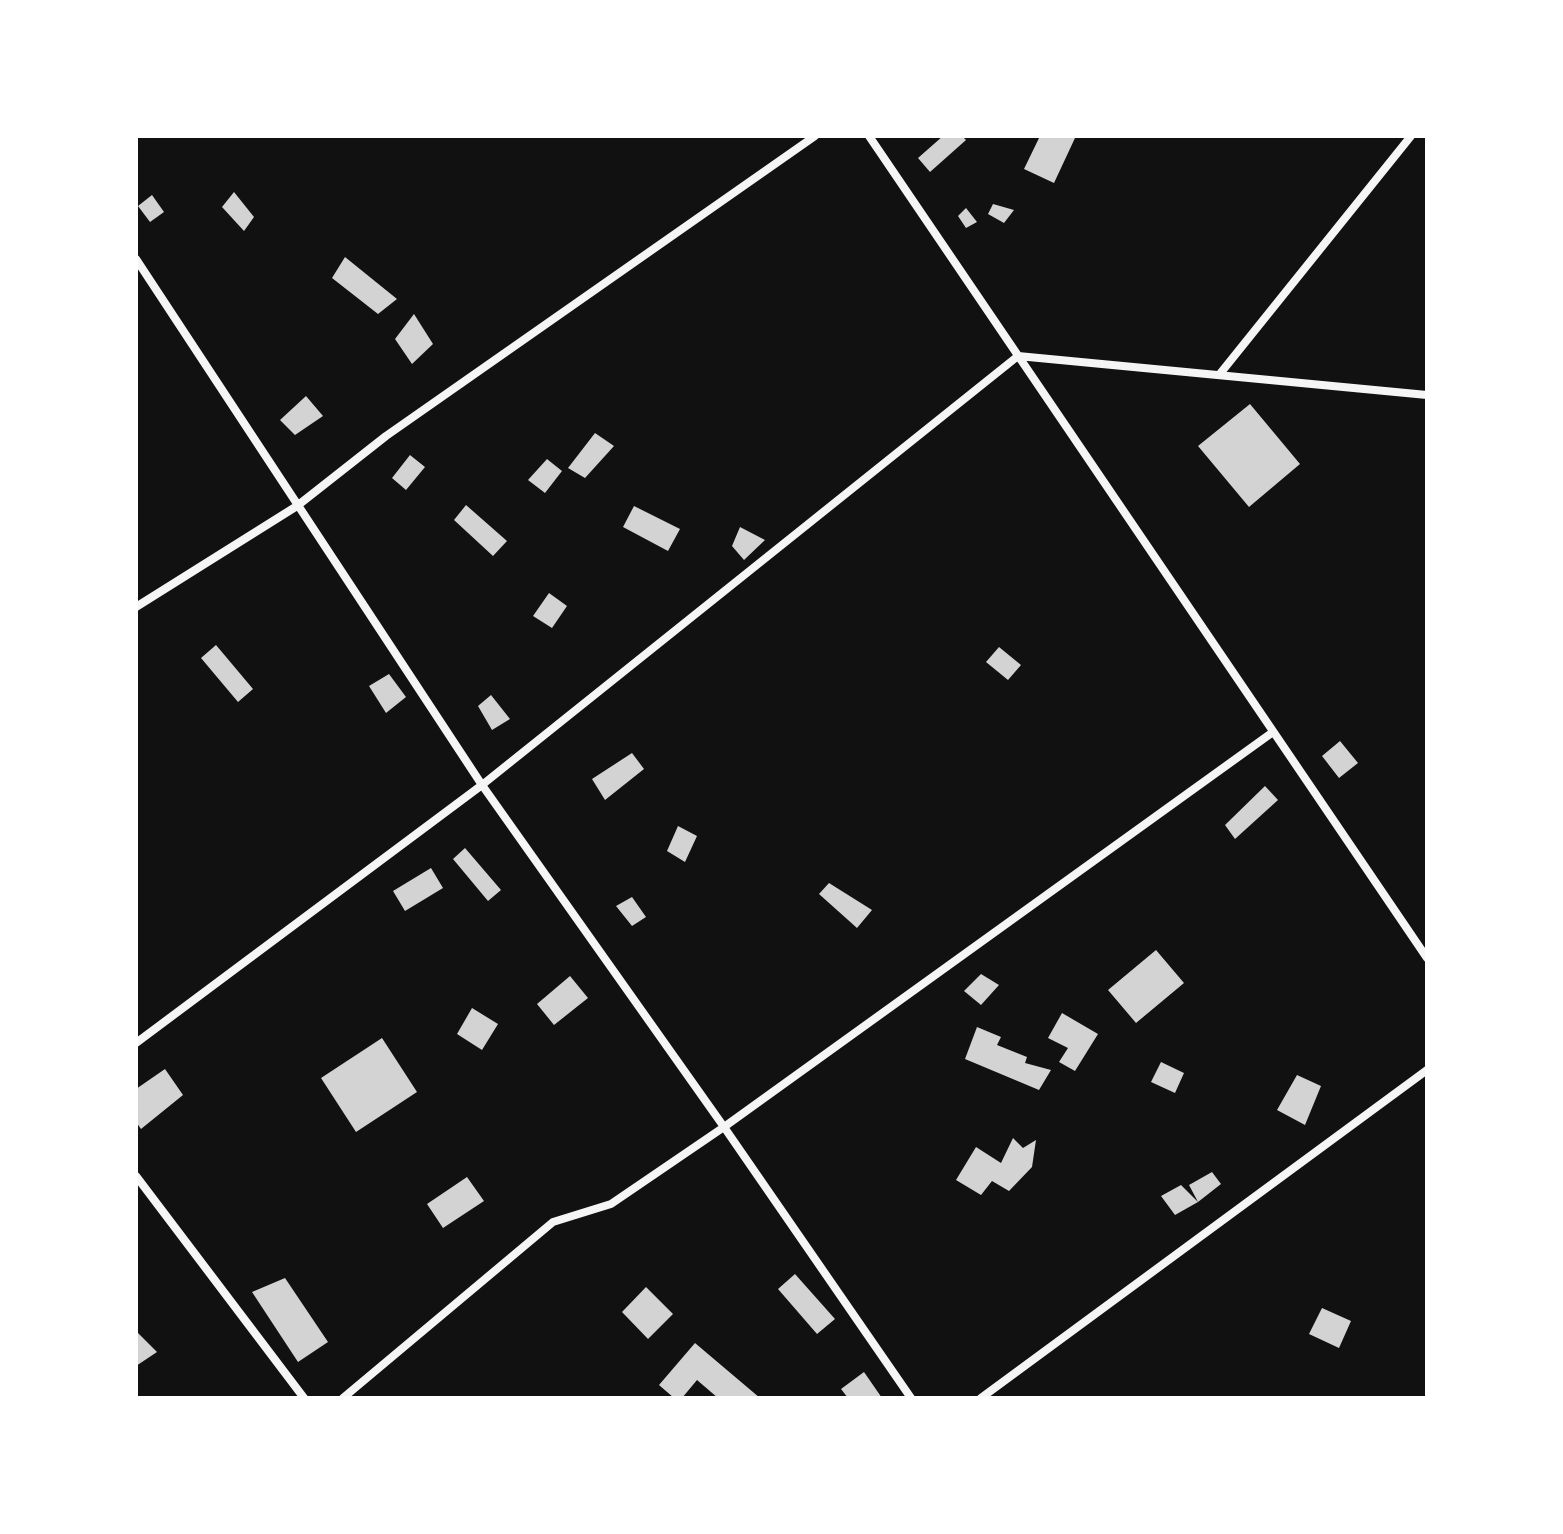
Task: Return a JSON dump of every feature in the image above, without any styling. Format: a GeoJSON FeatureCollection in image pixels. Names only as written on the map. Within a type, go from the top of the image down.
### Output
{"type":"FeatureCollection","features":[{"type":"Feature","properties":{"kind":"street"},"geometry":{"type":"LineString","coordinates":[[136,607],[297,506],[386,436],[815,136]]}},
{"type":"Feature","properties":{"kind":"street"},"geometry":{"type":"LineString","coordinates":[[869,136],[1427,958]]}},
{"type":"Feature","properties":{"kind":"street"},"geometry":{"type":"LineString","coordinates":[[1219,375],[1411,136]]}},
{"type":"Feature","properties":{"kind":"street"},"geometry":{"type":"LineString","coordinates":[[136,259],[482,785],[911,1398]]}},
{"type":"Feature","properties":{"kind":"street"},"geometry":{"type":"LineString","coordinates":[[136,1043],[482,785],[1018,356],[1427,395]]}},
{"type":"Feature","properties":{"kind":"street"},"geometry":{"type":"LineString","coordinates":[[343,1398],[553,1222],[611,1204],[724,1127],[1273,732]]}},
{"type":"Feature","properties":{"kind":"street"},"geometry":{"type":"LineString","coordinates":[[981,1398],[1427,1070]]}},
{"type":"Feature","properties":{"kind":"street"},"geometry":{"type":"LineString","coordinates":[[136,1176],[304,1398]]}},
{"type":"Feature","properties":{"kind":"building"},"geometry":{"type":"Polygon","coordinates":[[[943,136],[962,136],[966,140],[930,172],[918,158],[943,136]]]}},
{"type":"Feature","properties":{"kind":"building"},"geometry":{"type":"Polygon","coordinates":[[[1040,136],[1075,138],[1054,183],[1024,169],[1040,136]]]}},
{"type":"Feature","properties":{"kind":"building"},"geometry":{"type":"Polygon","coordinates":[[[234,192],[254,217],[244,231],[222,207],[234,192]]]}},
{"type":"Feature","properties":{"kind":"building"},"geometry":{"type":"Polygon","coordinates":[[[152,195],[164,212],[150,222],[138,206],[152,195]]]}},
{"type":"Feature","properties":{"kind":"building"},"geometry":{"type":"Polygon","coordinates":[[[993,204],[1014,210],[1004,223],[988,214],[993,204]]]}},
{"type":"Feature","properties":{"kind":"building"},"geometry":{"type":"Polygon","coordinates":[[[966,208],[977,222],[966,228],[958,216],[966,208]]]}},
{"type":"Feature","properties":{"kind":"building"},"geometry":{"type":"Polygon","coordinates":[[[345,257],[397,299],[378,314],[332,278],[345,257]]]}},
{"type":"Feature","properties":{"kind":"building"},"geometry":{"type":"Polygon","coordinates":[[[414,314],[433,344],[412,364],[395,339],[414,314]]]}},
{"type":"Feature","properties":{"kind":"building"},"geometry":{"type":"Polygon","coordinates":[[[306,396],[323,416],[295,435],[280,420],[306,396]]]}},
{"type":"Feature","properties":{"kind":"building"},"geometry":{"type":"Polygon","coordinates":[[[1250,404],[1300,464],[1249,507],[1198,446],[1250,404]]]}},
{"type":"Feature","properties":{"kind":"building"},"geometry":{"type":"Polygon","coordinates":[[[595,433],[614,446],[585,478],[568,468],[595,433]]]}},
{"type":"Feature","properties":{"kind":"building"},"geometry":{"type":"Polygon","coordinates":[[[410,455],[425,467],[406,490],[392,478],[410,455]]]}},
{"type":"Feature","properties":{"kind":"building"},"geometry":{"type":"Polygon","coordinates":[[[547,459],[562,471],[545,493],[528,480],[547,459]]]}},
{"type":"Feature","properties":{"kind":"building"},"geometry":{"type":"Polygon","coordinates":[[[466,505],[507,541],[493,556],[454,520],[466,505]]]}},
{"type":"Feature","properties":{"kind":"building"},"geometry":{"type":"Polygon","coordinates":[[[634,506],[680,529],[668,551],[623,527],[634,506]]]}},
{"type":"Feature","properties":{"kind":"building"},"geometry":{"type":"Polygon","coordinates":[[[740,527],[765,540],[744,560],[732,546],[740,527]]]}},
{"type":"Feature","properties":{"kind":"building"},"geometry":{"type":"Polygon","coordinates":[[[549,593],[567,606],[552,628],[533,616],[549,593]]]}},
{"type":"Feature","properties":{"kind":"building"},"geometry":{"type":"Polygon","coordinates":[[[216,645],[253,689],[238,702],[201,658],[216,645]]]}},
{"type":"Feature","properties":{"kind":"building"},"geometry":{"type":"Polygon","coordinates":[[[999,647],[1021,665],[1008,680],[986,662],[999,647]]]}},
{"type":"Feature","properties":{"kind":"building"},"geometry":{"type":"Polygon","coordinates":[[[389,674],[406,697],[386,713],[369,686],[389,674]]]}},
{"type":"Feature","properties":{"kind":"building"},"geometry":{"type":"Polygon","coordinates":[[[491,695],[510,719],[492,730],[478,706],[491,695]]]}},
{"type":"Feature","properties":{"kind":"building"},"geometry":{"type":"Polygon","coordinates":[[[1340,741],[1358,763],[1339,778],[1322,756],[1340,741]]]}},
{"type":"Feature","properties":{"kind":"building"},"geometry":{"type":"Polygon","coordinates":[[[632,753],[644,769],[605,800],[592,779],[632,753]]]}},
{"type":"Feature","properties":{"kind":"building"},"geometry":{"type":"Polygon","coordinates":[[[1265,786],[1278,800],[1235,839],[1225,825],[1265,786]]]}},
{"type":"Feature","properties":{"kind":"building"},"geometry":{"type":"Polygon","coordinates":[[[678,826],[697,836],[685,862],[667,851],[678,826]]]}},
{"type":"Feature","properties":{"kind":"building"},"geometry":{"type":"Polygon","coordinates":[[[465,848],[501,890],[488,901],[453,859],[465,848]]]}},
{"type":"Feature","properties":{"kind":"building"},"geometry":{"type":"Polygon","coordinates":[[[431,868],[443,888],[405,911],[393,891],[431,868]]]}},
{"type":"Feature","properties":{"kind":"building"},"geometry":{"type":"Polygon","coordinates":[[[829,883],[872,910],[857,928],[819,894],[829,883]]]}},
{"type":"Feature","properties":{"kind":"building"},"geometry":{"type":"Polygon","coordinates":[[[632,897],[646,917],[632,926],[616,906],[632,897]]]}},
{"type":"Feature","properties":{"kind":"building"},"geometry":{"type":"Polygon","coordinates":[[[1156,950],[1184,983],[1136,1023],[1108,990],[1156,950]]]}},
{"type":"Feature","properties":{"kind":"building"},"geometry":{"type":"Polygon","coordinates":[[[981,974],[999,985],[981,1005],[964,991],[981,974]]]}},
{"type":"Feature","properties":{"kind":"building"},"geometry":{"type":"Polygon","coordinates":[[[570,976],[588,998],[554,1025],[537,1004],[570,976]]]}},
{"type":"Feature","properties":{"kind":"building"},"geometry":{"type":"Polygon","coordinates":[[[472,1008],[498,1024],[482,1050],[457,1034],[472,1008]]]}},
{"type":"Feature","properties":{"kind":"building"},"geometry":{"type":"Polygon","coordinates":[[[1062,1013],[1098,1034],[1075,1071],[1059,1062],[1068,1048],[1048,1038],[1062,1013]]]}},
{"type":"Feature","properties":{"kind":"building"},"geometry":{"type":"Polygon","coordinates":[[[977,1027],[1001,1037],[997,1045],[1027,1057],[1025,1063],[1051,1070],[1039,1090],[965,1059],[977,1027]]]}},
{"type":"Feature","properties":{"kind":"building"},"geometry":{"type":"Polygon","coordinates":[[[382,1038],[417,1092],[356,1132],[321,1078],[382,1038]]]}},
{"type":"Feature","properties":{"kind":"building"},"geometry":{"type":"Polygon","coordinates":[[[1161,1062],[1184,1073],[1175,1093],[1151,1082],[1161,1062]]]}},
{"type":"Feature","properties":{"kind":"building"},"geometry":{"type":"Polygon","coordinates":[[[165,1069],[183,1095],[141,1129],[136,1122],[136,1089],[165,1069]]]}},
{"type":"Feature","properties":{"kind":"building"},"geometry":{"type":"Polygon","coordinates":[[[1297,1075],[1321,1086],[1305,1125],[1277,1110],[1297,1075]]]}},
{"type":"Feature","properties":{"kind":"building"},"geometry":{"type":"Polygon","coordinates":[[[1013,1138],[1023,1148],[1036,1140],[1032,1167],[1009,1191],[992,1181],[981,1195],[956,1180],[976,1147],[1001,1163],[1013,1138]]]}},
{"type":"Feature","properties":{"kind":"building"},"geometry":{"type":"Polygon","coordinates":[[[1212,1172],[1221,1184],[1198,1202],[1189,1185],[1212,1172]]]}},
{"type":"Feature","properties":{"kind":"building"},"geometry":{"type":"Polygon","coordinates":[[[467,1177],[484,1201],[443,1228],[427,1204],[467,1177]]]}},
{"type":"Feature","properties":{"kind":"building"},"geometry":{"type":"Polygon","coordinates":[[[1181,1185],[1198,1202],[1175,1215],[1161,1196],[1181,1185]]]}},
{"type":"Feature","properties":{"kind":"building"},"geometry":{"type":"Polygon","coordinates":[[[795,1274],[835,1319],[817,1334],[778,1289],[795,1274]]]}},
{"type":"Feature","properties":{"kind":"building"},"geometry":{"type":"Polygon","coordinates":[[[285,1278],[328,1342],[298,1362],[252,1292],[285,1278]]]}},
{"type":"Feature","properties":{"kind":"building"},"geometry":{"type":"Polygon","coordinates":[[[646,1287],[673,1314],[648,1339],[622,1312],[646,1287]]]}},
{"type":"Feature","properties":{"kind":"building"},"geometry":{"type":"Polygon","coordinates":[[[1322,1308],[1351,1321],[1339,1348],[1309,1334],[1322,1308]]]}},
{"type":"Feature","properties":{"kind":"building"},"geometry":{"type":"Polygon","coordinates":[[[136,1331],[157,1352],[136,1366],[136,1331]]]}},
{"type":"Feature","properties":{"kind":"building"},"geometry":{"type":"Polygon","coordinates":[[[695,1343],[760,1398],[718,1398],[697,1380],[682,1398],[674,1398],[659,1385],[695,1343]]]}},
{"type":"Feature","properties":{"kind":"building"},"geometry":{"type":"Polygon","coordinates":[[[864,1372],[882,1398],[848,1398],[841,1389],[864,1372]]]}}]}
